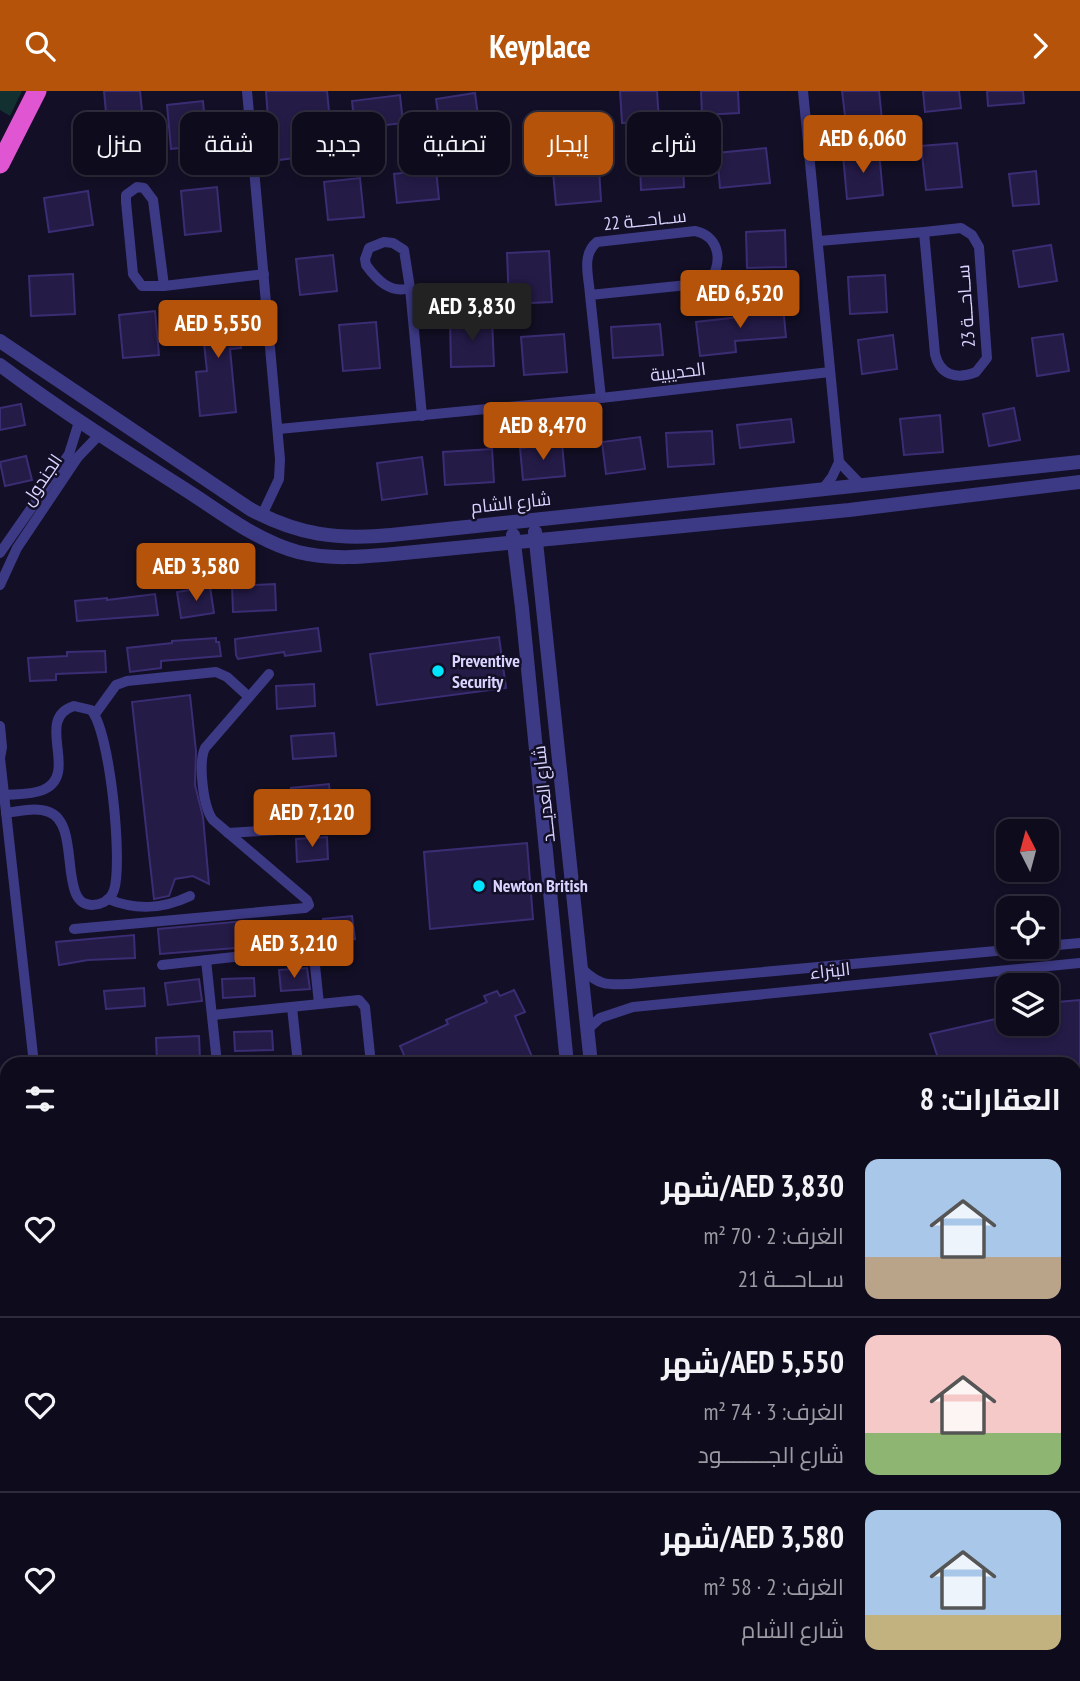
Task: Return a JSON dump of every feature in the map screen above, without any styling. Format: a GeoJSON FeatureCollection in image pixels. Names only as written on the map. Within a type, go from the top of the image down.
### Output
{"type":"FeatureCollection","features":[{"type":"Feature","properties":{"kind":"highway"},"geometry":{"type":"LineString","coordinates":[[0,164],[37,91]]}},
{"type":"Feature","properties":{"kind":"street"},"geometry":{"type":"LineString","coordinates":[[247,91],[279,429],[279,479],[262,516]]}},
{"type":"Feature","properties":{"kind":"street"},"geometry":{"type":"LineString","coordinates":[[803,91],[839,462],[822,490]]}},
{"type":"Feature","properties":{"kind":"street"},"geometry":{"type":"LineString","coordinates":[[164,286],[153,200],[144,188],[136,187],[126,195],[126,202],[133,274],[142,286],[164,286],[264,274]]}},
{"type":"Feature","properties":{"kind":"street","name":"ســاحـــة 23"},"geometry":{"type":"LineString","coordinates":[[819,241],[924,232],[961,229],[972,235],[979,247],[987,358],[983,366],[968,376],[948,374],[938,364],[924,232]]}},
{"type":"Feature","properties":{"kind":"street","name":"ســاحـــة 22"},"geometry":{"type":"LineString","coordinates":[[590,295],[701,285],[712,279],[717,269],[717,249],[707,235],[695,231],[597,242],[589,252],[587,258],[590,295],[601,398]]}},
{"type":"Feature","properties":{"kind":"street"},"geometry":{"type":"LineString","coordinates":[[410,288],[392,289],[373,273],[366,265],[365,259],[369,248],[384,242],[399,246],[406,254],[410,288],[422,416]]}},
{"type":"Feature","properties":{"kind":"street","name":"شارع الشام"},"geometry":{"type":"LineString","coordinates":[[0,341],[262,516],[313,534],[350,538],[511,523],[1080,462]]}},
{"type":"Feature","properties":{"kind":"street"},"geometry":{"type":"LineString","coordinates":[[0,365],[79,422],[252,532],[302,553],[347,558],[849,509],[1080,482]]}},
{"type":"Feature","properties":{"kind":"street","name":"الحديبية"},"geometry":{"type":"LineString","coordinates":[[279,429],[601,398],[830,372]]}},
{"type":"Feature","properties":{"kind":"street","name":"الجندول"},"geometry":{"type":"LineString","coordinates":[[0,554],[69,454],[79,422]]}},
{"type":"Feature","properties":{"kind":"street","name":"الجندول"},"geometry":{"type":"LineString","coordinates":[[0,585],[21,541],[78,457],[99,435]]}},
{"type":"Feature","properties":{"kind":"street"},"geometry":{"type":"LineString","coordinates":[[839,462],[862,486]]}},
{"type":"Feature","properties":{"kind":"street","name":"شارع العديـــد"},"geometry":{"type":"LineString","coordinates":[[534,520],[591,1057]]}},
{"type":"Feature","properties":{"kind":"street","name":"شارع العديـــد"},"geometry":{"type":"LineString","coordinates":[[511,523],[566,1057]]}},
{"type":"Feature","properties":{"kind":"street"},"geometry":{"type":"LineString","coordinates":[[95,714],[116,685],[127,681],[216,672],[227,677],[249,697]]}},
{"type":"Feature","properties":{"kind":"street"},"geometry":{"type":"LineString","coordinates":[[74,929],[309,905],[307,900],[213,820],[208,811],[202,755],[205,748],[269,674]]}},
{"type":"Feature","properties":{"kind":"street"},"geometry":{"type":"LineString","coordinates":[[4,795],[40,792],[51,785],[59,768],[55,727],[59,716],[74,706],[86,708],[95,714],[108,764],[115,821],[116,884],[108,899],[93,905],[82,901],[75,893],[67,833],[58,817],[41,810],[6,813]]}},
{"type":"Feature","properties":{"kind":"street"},"geometry":{"type":"LineString","coordinates":[[0,726],[0,758],[33,1057]]}},
{"type":"Feature","properties":{"kind":"street"},"geometry":{"type":"LineString","coordinates":[[228,833],[310,828]]}},
{"type":"Feature","properties":{"kind":"street"},"geometry":{"type":"LineString","coordinates":[[108,899],[119,904],[144,908],[168,905],[190,896]]}},
{"type":"Feature","properties":{"kind":"street"},"geometry":{"type":"LineString","coordinates":[[1059,945],[1080,943]]}},
{"type":"Feature","properties":{"kind":"street"},"geometry":{"type":"LineString","coordinates":[[162,965],[306,949],[314,956],[319,1004]]}},
{"type":"Feature","properties":{"kind":"street","name":"البتراء"},"geometry":{"type":"LineString","coordinates":[[582,969],[605,985],[630,984],[996,951]]}},
{"type":"Feature","properties":{"kind":"street"},"geometry":{"type":"LineString","coordinates":[[206,960],[216,1057]]}},
{"type":"Feature","properties":{"kind":"street","name":"البتراء"},"geometry":{"type":"LineString","coordinates":[[589,1028],[600,1018],[633,1007],[1080,963]]}},
{"type":"Feature","properties":{"kind":"street"},"geometry":{"type":"LineString","coordinates":[[213,1015],[357,1000],[363,1002],[370,1057]]}},
{"type":"Feature","properties":{"kind":"street"},"geometry":{"type":"LineString","coordinates":[[292,1007],[297,1057]]}},
{"type":"Feature","properties":{"kind":"green space"},"geometry":{"type":"Polygon","coordinates":[[[0,91],[22,91],[10,116],[0,110],[0,91]]]}},
{"type":"Feature","properties":{"kind":"building"},"geometry":{"type":"Polygon","coordinates":[[[104,91],[140,91],[142,112],[106,112],[104,91]]]}},
{"type":"Feature","properties":{"kind":"building"},"geometry":{"type":"Polygon","coordinates":[[[266,91],[327,91],[329,112],[292,112],[292,158],[278,160],[278,112],[268,112],[266,91]]]}},
{"type":"Feature","properties":{"kind":"building"},"geometry":{"type":"Polygon","coordinates":[[[620,91],[657,91],[658,112],[627,112],[627,123],[622,123],[620,91]]]}},
{"type":"Feature","properties":{"kind":"building"},"geometry":{"type":"Polygon","coordinates":[[[701,91],[738,91],[739,113],[702,112],[701,91]]]}},
{"type":"Feature","properties":{"kind":"building"},"geometry":{"type":"Polygon","coordinates":[[[842,91],[879,91],[882,120],[846,124],[842,91]]]}},
{"type":"Feature","properties":{"kind":"building"},"geometry":{"type":"Polygon","coordinates":[[[923,91],[959,91],[961,108],[925,112],[923,91]]]}},
{"type":"Feature","properties":{"kind":"building"},"geometry":{"type":"Polygon","coordinates":[[[987,91],[1023,91],[1024,103],[988,106],[987,91]]]}},
{"type":"Feature","properties":{"kind":"building"},"geometry":{"type":"Polygon","coordinates":[[[475,93],[478,112],[438,112],[436,99],[475,93]]]}},
{"type":"Feature","properties":{"kind":"building"},"geometry":{"type":"Polygon","coordinates":[[[400,95],[402,112],[399,112],[399,124],[385,125],[385,112],[353,112],[352,101],[400,95]]]}},
{"type":"Feature","properties":{"kind":"building"},"geometry":{"type":"Polygon","coordinates":[[[203,101],[204,112],[180,112],[180,148],[171,149],[167,105],[203,101]]]}},
{"type":"Feature","properties":{"kind":"building"},"geometry":{"type":"Polygon","coordinates":[[[957,143],[962,187],[926,190],[921,146],[957,143]]]}},
{"type":"Feature","properties":{"kind":"building"},"geometry":{"type":"Polygon","coordinates":[[[766,148],[770,183],[720,188],[721,153],[766,148]]]}},
{"type":"Feature","properties":{"kind":"building"},"geometry":{"type":"Polygon","coordinates":[[[879,151],[883,195],[847,199],[843,155],[879,151]]]}},
{"type":"Feature","properties":{"kind":"building"},"geometry":{"type":"Polygon","coordinates":[[[1036,171],[1039,204],[1013,206],[1009,174],[1036,171]]]}},
{"type":"Feature","properties":{"kind":"building"},"geometry":{"type":"Polygon","coordinates":[[[394,174],[437,175],[439,199],[397,203],[394,174]]]}},
{"type":"Feature","properties":{"kind":"building"},"geometry":{"type":"Polygon","coordinates":[[[553,175],[599,175],[601,201],[556,205],[553,175]]]}},
{"type":"Feature","properties":{"kind":"building"},"geometry":{"type":"Polygon","coordinates":[[[640,175],[684,175],[684,187],[641,190],[640,175]]]}},
{"type":"Feature","properties":{"kind":"building"},"geometry":{"type":"Polygon","coordinates":[[[360,178],[364,217],[328,220],[324,182],[360,178]]]}},
{"type":"Feature","properties":{"kind":"building"},"geometry":{"type":"Polygon","coordinates":[[[217,187],[221,231],[185,235],[181,191],[217,187]]]}},
{"type":"Feature","properties":{"kind":"building"},"geometry":{"type":"Polygon","coordinates":[[[88,191],[93,225],[49,232],[44,198],[88,191]]]}},
{"type":"Feature","properties":{"kind":"building"},"geometry":{"type":"Polygon","coordinates":[[[785,230],[786,267],[747,268],[746,232],[785,230]]]}},
{"type":"Feature","properties":{"kind":"building"},"geometry":{"type":"Polygon","coordinates":[[[1051,245],[1057,281],[1019,287],[1013,251],[1051,245]]]}},
{"type":"Feature","properties":{"kind":"building"},"geometry":{"type":"Polygon","coordinates":[[[549,251],[552,302],[509,304],[507,253],[549,251]]]}},
{"type":"Feature","properties":{"kind":"building"},"geometry":{"type":"Polygon","coordinates":[[[333,255],[337,291],[300,295],[296,259],[333,255]]]}},
{"type":"Feature","properties":{"kind":"building"},"geometry":{"type":"Polygon","coordinates":[[[73,274],[75,314],[31,316],[29,276],[73,274]]]}},
{"type":"Feature","properties":{"kind":"building"},"geometry":{"type":"Polygon","coordinates":[[[885,275],[887,312],[850,314],[848,277],[885,275]]]}},
{"type":"Feature","properties":{"kind":"building"},"geometry":{"type":"Polygon","coordinates":[[[236,304],[241,348],[230,349],[236,412],[200,416],[196,372],[207,371],[200,307],[236,304]]]}},
{"type":"Feature","properties":{"kind":"building"},"geometry":{"type":"Polygon","coordinates":[[[783,306],[786,337],[735,341],[736,352],[700,356],[696,322],[748,316],[748,309],[783,306]]]}},
{"type":"Feature","properties":{"kind":"building"},"geometry":{"type":"Polygon","coordinates":[[[155,311],[159,355],[123,358],[119,315],[155,311]]]}},
{"type":"Feature","properties":{"kind":"building"},"geometry":{"type":"Polygon","coordinates":[[[492,319],[494,366],[451,367],[450,320],[492,319]]]}},
{"type":"Feature","properties":{"kind":"building"},"geometry":{"type":"Polygon","coordinates":[[[376,322],[380,368],[343,371],[339,325],[376,322]]]}},
{"type":"Feature","properties":{"kind":"building"},"geometry":{"type":"Polygon","coordinates":[[[660,324],[663,355],[613,358],[611,327],[660,324]]]}},
{"type":"Feature","properties":{"kind":"building"},"geometry":{"type":"Polygon","coordinates":[[[564,334],[567,372],[524,375],[521,337],[564,334]]]}},
{"type":"Feature","properties":{"kind":"building"},"geometry":{"type":"Polygon","coordinates":[[[1063,334],[1069,371],[1037,376],[1032,338],[1063,334]]]}},
{"type":"Feature","properties":{"kind":"building"},"geometry":{"type":"Polygon","coordinates":[[[893,335],[897,369],[862,374],[858,340],[893,335]]]}},
{"type":"Feature","properties":{"kind":"building"},"geometry":{"type":"Polygon","coordinates":[[[21,404],[25,425],[0,430],[0,408],[21,404]]]}},
{"type":"Feature","properties":{"kind":"building"},"geometry":{"type":"Polygon","coordinates":[[[1014,408],[1020,440],[989,446],[983,414],[1014,408]]]}},
{"type":"Feature","properties":{"kind":"building"},"geometry":{"type":"Polygon","coordinates":[[[940,415],[943,452],[904,455],[900,419],[940,415]]]}},
{"type":"Feature","properties":{"kind":"building"},"geometry":{"type":"Polygon","coordinates":[[[791,419],[794,442],[740,448],[737,425],[791,419]]]}},
{"type":"Feature","properties":{"kind":"building"},"geometry":{"type":"Polygon","coordinates":[[[712,431],[714,464],[668,467],[666,433],[712,431]]]}},
{"type":"Feature","properties":{"kind":"building"},"geometry":{"type":"Polygon","coordinates":[[[640,437],[645,469],[606,474],[602,442],[640,437]]]}},
{"type":"Feature","properties":{"kind":"building"},"geometry":{"type":"Polygon","coordinates":[[[562,443],[565,476],[523,480],[520,448],[562,443]]]}},
{"type":"Feature","properties":{"kind":"building"},"geometry":{"type":"Polygon","coordinates":[[[492,449],[494,482],[445,485],[443,452],[492,449]]]}},
{"type":"Feature","properties":{"kind":"building"},"geometry":{"type":"Polygon","coordinates":[[[26,456],[32,480],[5,486],[0,462],[26,456]]]}},
{"type":"Feature","properties":{"kind":"building"},"geometry":{"type":"Polygon","coordinates":[[[422,457],[427,494],[382,500],[377,463],[422,457]]]}},
{"type":"Feature","properties":{"kind":"building"},"geometry":{"type":"Polygon","coordinates":[[[275,584],[276,610],[233,612],[232,586],[275,584]]]}},
{"type":"Feature","properties":{"kind":"building"},"geometry":{"type":"Polygon","coordinates":[[[210,587],[214,613],[181,618],[177,592],[210,587]]]}},
{"type":"Feature","properties":{"kind":"building"},"geometry":{"type":"Polygon","coordinates":[[[155,594],[158,615],[77,621],[75,601],[155,594]]]}},
{"type":"Feature","properties":{"kind":"building"},"geometry":{"type":"Polygon","coordinates":[[[318,628],[321,651],[285,656],[284,652],[238,659],[236,655],[235,639],[318,628]]]}},
{"type":"Feature","properties":{"kind":"building","name":"Preventive Security"},"geometry":{"type":"Polygon","coordinates":[[[499,637],[506,688],[377,705],[370,654],[499,637]]]}},
{"type":"Feature","properties":{"kind":"building"},"geometry":{"type":"Polygon","coordinates":[[[216,638],[221,656],[161,661],[161,668],[130,672],[127,648],[216,638]]]}},
{"type":"Feature","properties":{"kind":"building"},"geometry":{"type":"Polygon","coordinates":[[[105,651],[106,672],[56,674],[56,680],[30,681],[28,658],[67,656],[67,652],[105,651]]]}},
{"type":"Feature","properties":{"kind":"building"},"geometry":{"type":"Polygon","coordinates":[[[314,684],[315,706],[277,709],[276,686],[314,684]]]}},
{"type":"Feature","properties":{"kind":"building"},"geometry":{"type":"Polygon","coordinates":[[[190,695],[196,751],[195,785],[203,817],[209,884],[193,876],[175,879],[169,896],[154,899],[132,702],[190,695]]]}},
{"type":"Feature","properties":{"kind":"building"},"geometry":{"type":"Polygon","coordinates":[[[334,733],[336,756],[293,759],[291,736],[334,733]]]}},
{"type":"Feature","properties":{"kind":"building"},"geometry":{"type":"Polygon","coordinates":[[[329,784],[331,808],[294,812],[291,788],[329,784]]]}},
{"type":"Feature","properties":{"kind":"building"},"geometry":{"type":"Polygon","coordinates":[[[327,837],[328,859],[297,862],[296,839],[327,837]]]}},
{"type":"Feature","properties":{"kind":"building","name":"Newton British"},"geometry":{"type":"Polygon","coordinates":[[[527,843],[533,919],[430,929],[424,852],[527,843]]]}},
{"type":"Feature","properties":{"kind":"building"},"geometry":{"type":"Polygon","coordinates":[[[352,916],[355,939],[326,942],[323,919],[352,916]]]}},
{"type":"Feature","properties":{"kind":"building"},"geometry":{"type":"Polygon","coordinates":[[[245,921],[248,947],[160,954],[158,929],[245,921]]]}},
{"type":"Feature","properties":{"kind":"building"},"geometry":{"type":"Polygon","coordinates":[[[297,921],[298,941],[269,942],[268,922],[297,921]]]}},
{"type":"Feature","properties":{"kind":"building"},"geometry":{"type":"Polygon","coordinates":[[[134,935],[135,958],[88,960],[59,965],[56,942],[134,935]]]}},
{"type":"Feature","properties":{"kind":"building"},"geometry":{"type":"Polygon","coordinates":[[[307,968],[310,989],[281,991],[279,970],[307,968]]]}},
{"type":"Feature","properties":{"kind":"building"},"geometry":{"type":"Polygon","coordinates":[[[254,978],[255,996],[223,998],[222,979],[254,978]]]}},
{"type":"Feature","properties":{"kind":"building"},"geometry":{"type":"Polygon","coordinates":[[[199,979],[202,1001],[168,1005],[165,983],[199,979]]]}},
{"type":"Feature","properties":{"kind":"building"},"geometry":{"type":"Polygon","coordinates":[[[144,988],[145,1006],[106,1009],[104,991],[144,988]]]}},
{"type":"Feature","properties":{"kind":"building"},"geometry":{"type":"Polygon","coordinates":[[[514,990],[525,1012],[515,1016],[532,1057],[405,1057],[400,1046],[448,1024],[446,1020],[487,1002],[484,996],[497,991],[500,996],[514,990]]]}},
{"type":"Feature","properties":{"kind":"building"},"geometry":{"type":"Polygon","coordinates":[[[1080,1000],[1080,1057],[938,1057],[930,1034],[996,1019],[996,1036],[1059,1036],[1059,1002],[1080,1000]]]}},
{"type":"Feature","properties":{"kind":"building"},"geometry":{"type":"Polygon","coordinates":[[[272,1031],[273,1050],[235,1051],[234,1032],[272,1031]]]}},
{"type":"Feature","properties":{"kind":"building"},"geometry":{"type":"Polygon","coordinates":[[[199,1036],[200,1057],[157,1057],[156,1038],[199,1036]]]}},
{"type":"Feature","properties":{"kind":"place","name":"Preventive Security"},"geometry":{"type":"Point","coordinates":[438,671]}},
{"type":"Feature","properties":{"kind":"place","name":"Newton British"},"geometry":{"type":"Point","coordinates":[479,886]}}]}
